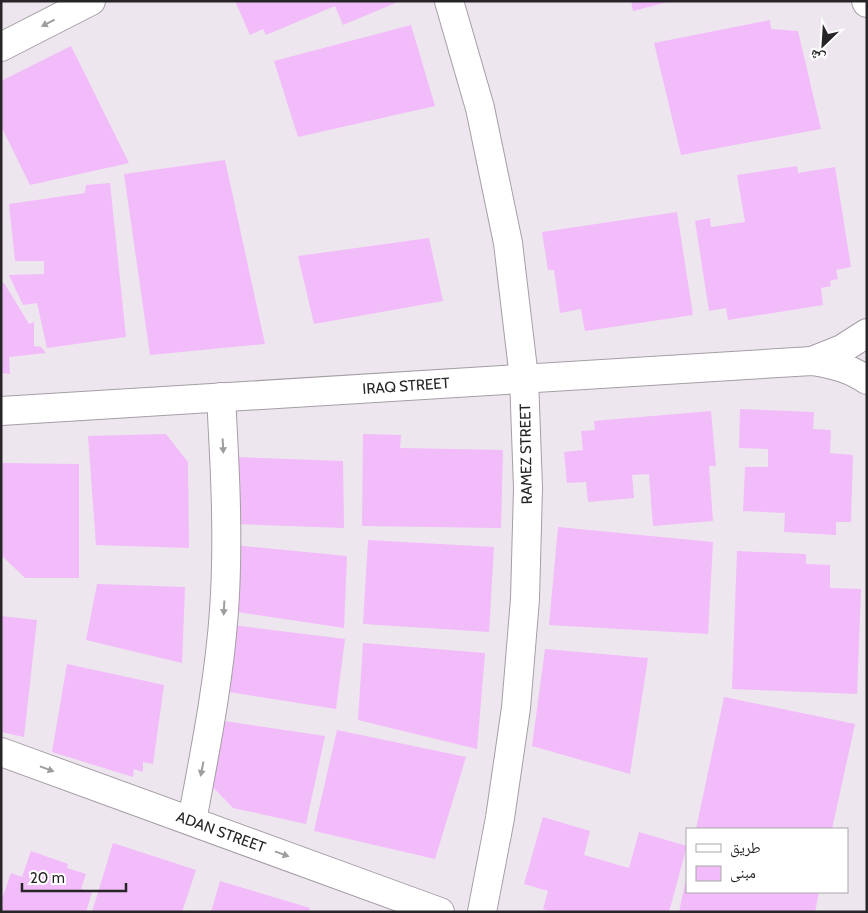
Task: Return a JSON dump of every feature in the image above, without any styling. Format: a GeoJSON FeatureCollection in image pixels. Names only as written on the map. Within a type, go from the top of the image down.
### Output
{"type":"FeatureCollection","features":[{"type":"Feature","properties":{"kind":"street"},"geometry":{"type":"LineString","coordinates":[[1,47],[92,1]]}},
{"type":"Feature","properties":{"kind":"street","name":"RAMEZ STREET"},"geometry":{"type":"LineString","coordinates":[[449,1],[480,108],[506,233],[524,378],[528,488],[525,599],[516,708],[500,818],[482,912]]}},
{"type":"Feature","properties":{"kind":"street","name":"IRAQ STREET"},"geometry":{"type":"LineString","coordinates":[[812,361],[842,349],[867,332]]}},
{"type":"Feature","properties":{"kind":"street","name":"IRAQ STREET"},"geometry":{"type":"LineString","coordinates":[[1,411],[812,361],[836,365],[859,374],[867,380]]}},
{"type":"Feature","properties":{"kind":"street"},"geometry":{"type":"LineString","coordinates":[[192,821],[212,717],[224,610],[227,504],[220,397]]}},
{"type":"Feature","properties":{"kind":"street","name":"ADAN STREET"},"geometry":{"type":"LineString","coordinates":[[1,752],[440,912]]}},
{"type":"Feature","properties":{"kind":"building"},"geometry":{"type":"Polygon","coordinates":[[[235,1],[400,1],[343,25],[335,6],[266,35],[263,29],[250,35],[235,1]]]}},
{"type":"Feature","properties":{"kind":"building"},"geometry":{"type":"Polygon","coordinates":[[[631,1],[668,1],[668,2],[633,11],[631,1]]]}},
{"type":"Feature","properties":{"kind":"building"},"geometry":{"type":"Polygon","coordinates":[[[770,20],[771,29],[798,31],[821,129],[681,155],[654,43],[770,20]]]}},
{"type":"Feature","properties":{"kind":"building"},"geometry":{"type":"Polygon","coordinates":[[[411,25],[435,106],[298,137],[274,61],[411,25]]]}},
{"type":"Feature","properties":{"kind":"building"},"geometry":{"type":"Polygon","coordinates":[[[71,46],[129,163],[30,185],[1,126],[1,81],[71,46]]]}},
{"type":"Feature","properties":{"kind":"building"},"geometry":{"type":"Polygon","coordinates":[[[225,160],[265,344],[150,355],[124,174],[225,160]]]}},
{"type":"Feature","properties":{"kind":"building"},"geometry":{"type":"Polygon","coordinates":[[[797,166],[798,173],[835,167],[851,267],[836,270],[838,279],[830,281],[831,286],[821,288],[823,305],[728,320],[726,308],[709,311],[695,221],[710,218],[711,227],[745,222],[737,175],[797,166]]]}},
{"type":"Feature","properties":{"kind":"building"},"geometry":{"type":"Polygon","coordinates":[[[110,183],[126,337],[47,348],[37,303],[23,305],[9,275],[44,274],[44,261],[15,261],[9,204],[85,193],[86,185],[110,183]]]}},
{"type":"Feature","properties":{"kind":"building"},"geometry":{"type":"Polygon","coordinates":[[[677,212],[693,315],[585,331],[581,309],[560,313],[554,270],[548,270],[542,232],[677,212]]]}},
{"type":"Feature","properties":{"kind":"building"},"geometry":{"type":"Polygon","coordinates":[[[429,238],[443,301],[314,324],[298,256],[429,238]]]}},
{"type":"Feature","properties":{"kind":"building"},"geometry":{"type":"Polygon","coordinates":[[[4,283],[29,324],[34,322],[34,346],[41,347],[46,353],[9,357],[10,374],[1,373],[1,284],[4,283]]]}},
{"type":"Feature","properties":{"kind":"building"},"geometry":{"type":"Polygon","coordinates":[[[740,409],[814,412],[813,429],[831,430],[830,453],[853,455],[851,522],[836,522],[836,535],[784,532],[785,513],[743,511],[745,467],[768,467],[768,449],[739,448],[740,409]]]}},
{"type":"Feature","properties":{"kind":"building"},"geometry":{"type":"Polygon","coordinates":[[[711,411],[716,466],[709,466],[713,521],[653,526],[649,474],[632,475],[634,498],[588,502],[586,482],[567,483],[564,452],[583,450],[581,431],[595,430],[594,421],[711,411]]]}},
{"type":"Feature","properties":{"kind":"building"},"geometry":{"type":"Polygon","coordinates":[[[166,434],[188,462],[189,548],[96,545],[88,436],[166,434]]]}},
{"type":"Feature","properties":{"kind":"building"},"geometry":{"type":"Polygon","coordinates":[[[363,434],[401,435],[400,448],[503,450],[501,528],[362,526],[363,434]]]}},
{"type":"Feature","properties":{"kind":"building"},"geometry":{"type":"Polygon","coordinates":[[[237,457],[343,461],[344,528],[236,524],[237,457]]]}},
{"type":"Feature","properties":{"kind":"building"},"geometry":{"type":"Polygon","coordinates":[[[1,463],[79,464],[79,578],[25,578],[1,555],[1,463]]]}},
{"type":"Feature","properties":{"kind":"building"},"geometry":{"type":"Polygon","coordinates":[[[558,527],[713,542],[708,634],[549,625],[558,527]]]}},
{"type":"Feature","properties":{"kind":"building"},"geometry":{"type":"Polygon","coordinates":[[[368,540],[494,547],[489,632],[363,624],[368,540]]]}},
{"type":"Feature","properties":{"kind":"building"},"geometry":{"type":"Polygon","coordinates":[[[234,545],[347,556],[344,628],[231,611],[234,545]]]}},
{"type":"Feature","properties":{"kind":"building"},"geometry":{"type":"Polygon","coordinates":[[[737,551],[806,554],[806,564],[830,565],[830,588],[861,589],[857,694],[732,689],[737,551]]]}},
{"type":"Feature","properties":{"kind":"building"},"geometry":{"type":"Polygon","coordinates":[[[97,584],[185,587],[182,663],[86,640],[97,584]]]}},
{"type":"Feature","properties":{"kind":"building"},"geometry":{"type":"Polygon","coordinates":[[[1,616],[37,620],[24,737],[1,732],[1,616]]]}},
{"type":"Feature","properties":{"kind":"building"},"geometry":{"type":"Polygon","coordinates":[[[232,625],[345,639],[336,709],[222,691],[232,625]]]}},
{"type":"Feature","properties":{"kind":"building"},"geometry":{"type":"Polygon","coordinates":[[[363,643],[485,653],[477,749],[358,720],[363,643]]]}},
{"type":"Feature","properties":{"kind":"building"},"geometry":{"type":"Polygon","coordinates":[[[545,649],[648,658],[630,774],[532,746],[545,649]]]}},
{"type":"Feature","properties":{"kind":"building"},"geometry":{"type":"Polygon","coordinates":[[[67,664],[164,685],[153,764],[143,762],[143,772],[134,769],[133,777],[52,752],[67,664]]]}},
{"type":"Feature","properties":{"kind":"building"},"geometry":{"type":"Polygon","coordinates":[[[724,697],[855,724],[832,828],[696,828],[724,697]]]}},
{"type":"Feature","properties":{"kind":"building"},"geometry":{"type":"Polygon","coordinates":[[[218,720],[325,736],[306,824],[233,808],[211,785],[218,720]]]}},
{"type":"Feature","properties":{"kind":"building"},"geometry":{"type":"Polygon","coordinates":[[[337,730],[466,757],[435,859],[314,831],[337,730]]]}},
{"type":"Feature","properties":{"kind":"building"},"geometry":{"type":"Polygon","coordinates":[[[543,817],[590,831],[584,855],[629,868],[639,832],[686,846],[669,912],[552,912],[543,909],[548,891],[524,884],[543,817]]]}},
{"type":"Feature","properties":{"kind":"building"},"geometry":{"type":"Polygon","coordinates":[[[113,843],[196,870],[182,912],[92,912],[113,843]]]}},
{"type":"Feature","properties":{"kind":"building"},"geometry":{"type":"Polygon","coordinates":[[[31,851],[68,864],[67,868],[86,874],[81,889],[92,892],[86,912],[1,912],[1,902],[11,873],[22,877],[31,851]]]}},
{"type":"Feature","properties":{"kind":"building"},"geometry":{"type":"Polygon","coordinates":[[[686,879],[686,893],[819,893],[815,912],[679,912],[686,879]]]}},
{"type":"Feature","properties":{"kind":"building"},"geometry":{"type":"Polygon","coordinates":[[[220,881],[310,908],[309,912],[211,912],[220,881]]]}}]}
